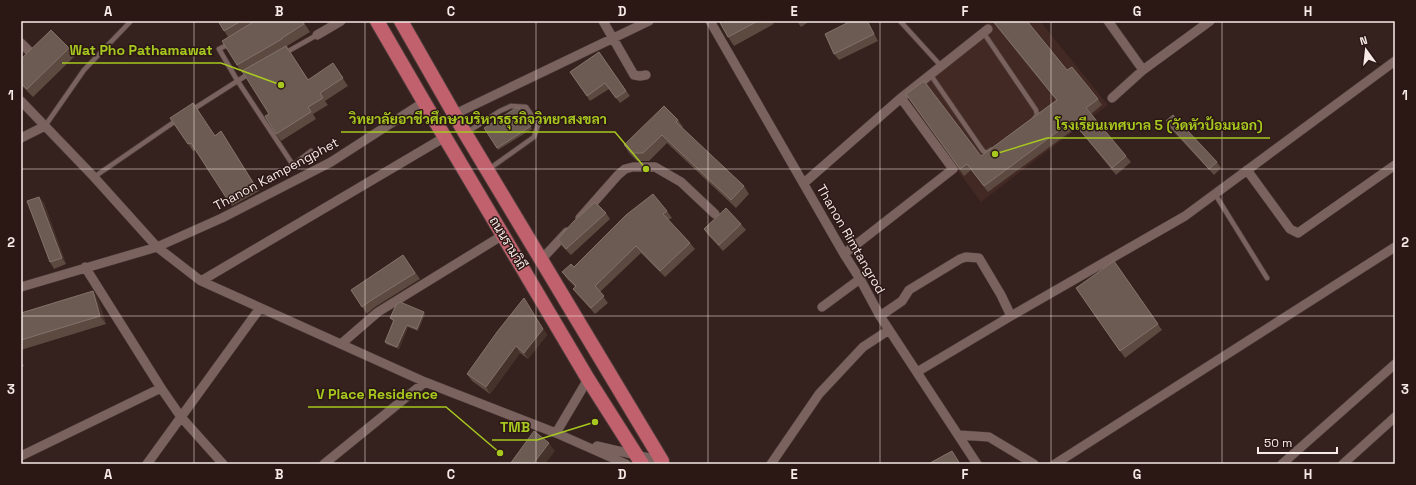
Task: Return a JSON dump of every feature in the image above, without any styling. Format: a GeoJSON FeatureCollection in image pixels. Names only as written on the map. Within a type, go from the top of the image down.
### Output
{"type":"FeatureCollection","features":[{"type":"Feature","properties":{"kind":"main road","name":"ถนนรามวิถี"},"geometry":{"type":"LineString","coordinates":[[377,21],[635,461]]}},
{"type":"Feature","properties":{"kind":"main road","name":"ถนนรามวิถี"},"geometry":{"type":"LineString","coordinates":[[401,21],[541,260],[664,463]]}},
{"type":"Feature","properties":{"kind":"street"},"geometry":{"type":"LineString","coordinates":[[317,35],[341,21]]}},
{"type":"Feature","properties":{"kind":"street"},"geometry":{"type":"LineString","coordinates":[[603,21],[634,75],[646,75]]}},
{"type":"Feature","properties":{"kind":"street"},"geometry":{"type":"LineString","coordinates":[[455,114],[649,21]]}},
{"type":"Feature","properties":{"kind":"street","name":"Thanon Rimtangrod"},"geometry":{"type":"LineString","coordinates":[[710,21],[880,316],[977,464]]}},
{"type":"Feature","properties":{"kind":"street"},"geometry":{"type":"LineString","coordinates":[[1108,21],[1143,70]]}},
{"type":"Feature","properties":{"kind":"street"},"geometry":{"type":"LineString","coordinates":[[1112,98],[1143,70],[1210,21]]}},
{"type":"Feature","properties":{"kind":"street"},"geometry":{"type":"LineString","coordinates":[[804,183],[901,98],[986,31]]}},
{"type":"Feature","properties":{"kind":"street"},"geometry":{"type":"LineString","coordinates":[[21,43],[30,52]]}},
{"type":"Feature","properties":{"kind":"street"},"geometry":{"type":"LineString","coordinates":[[917,372],[1185,216],[1395,61]]}},
{"type":"Feature","properties":{"kind":"street"},"geometry":{"type":"LineString","coordinates":[[844,254],[954,169],[901,98]]}},
{"type":"Feature","properties":{"kind":"street"},"geometry":{"type":"LineString","coordinates":[[21,101],[94,177],[157,247],[201,281],[425,382],[556,432],[578,442],[635,461],[664,463]]}},
{"type":"Feature","properties":{"kind":"street","name":"Thanon Kampengphet"},"geometry":{"type":"LineString","coordinates":[[21,287],[157,247],[222,218],[331,162],[424,102]]}},
{"type":"Feature","properties":{"kind":"street"},"geometry":{"type":"LineString","coordinates":[[21,138],[45,126]]}},
{"type":"Feature","properties":{"kind":"street"},"geometry":{"type":"LineString","coordinates":[[201,281],[445,137]]}},
{"type":"Feature","properties":{"kind":"street"},"geometry":{"type":"LineString","coordinates":[[1247,170],[1290,229],[1298,233],[1395,165]]}},
{"type":"Feature","properties":{"kind":"street"},"geometry":{"type":"LineString","coordinates":[[541,260],[625,169],[633,167],[655,167],[681,182],[715,214]]}},
{"type":"Feature","properties":{"kind":"street"},"geometry":{"type":"LineString","coordinates":[[341,344],[378,312],[503,235]]}},
{"type":"Feature","properties":{"kind":"street"},"geometry":{"type":"LineString","coordinates":[[1055,464],[1395,247]]}},
{"type":"Feature","properties":{"kind":"street"},"geometry":{"type":"LineString","coordinates":[[880,316],[902,301],[909,290],[966,257],[979,258],[1011,316]]}},
{"type":"Feature","properties":{"kind":"street"},"geometry":{"type":"LineString","coordinates":[[85,268],[181,417],[222,464]]}},
{"type":"Feature","properties":{"kind":"street"},"geometry":{"type":"LineString","coordinates":[[822,307],[860,279]]}},
{"type":"Feature","properties":{"kind":"street"},"geometry":{"type":"LineString","coordinates":[[147,464],[260,308]]}},
{"type":"Feature","properties":{"kind":"street"},"geometry":{"type":"LineString","coordinates":[[771,464],[819,394],[863,347],[889,330]]}},
{"type":"Feature","properties":{"kind":"street"},"geometry":{"type":"LineString","coordinates":[[1282,464],[1395,364]]}},
{"type":"Feature","properties":{"kind":"street"},"geometry":{"type":"LineString","coordinates":[[556,432],[588,379]]}},
{"type":"Feature","properties":{"kind":"street"},"geometry":{"type":"LineString","coordinates":[[324,464],[425,382]]}},
{"type":"Feature","properties":{"kind":"street"},"geometry":{"type":"LineString","coordinates":[[21,456],[161,388]]}},
{"type":"Feature","properties":{"kind":"street"},"geometry":{"type":"LineString","coordinates":[[1343,464],[1393,423]]}},
{"type":"Feature","properties":{"kind":"street"},"geometry":{"type":"LineString","coordinates":[[959,435],[989,437],[1034,464]]}},
{"type":"Feature","properties":{"kind":"street"},"geometry":{"type":"LineString","coordinates":[[578,442],[635,461]]}},
{"type":"Feature","properties":{"kind":"lane"},"geometry":{"type":"LineString","coordinates":[[45,126],[84,70],[130,21]]}},
{"type":"Feature","properties":{"kind":"lane"},"geometry":{"type":"LineString","coordinates":[[900,21],[941,66]]}},
{"type":"Feature","properties":{"kind":"lane"},"geometry":{"type":"LineString","coordinates":[[986,31],[1036,110],[1037,115],[1028,123]]}},
{"type":"Feature","properties":{"kind":"lane"},"geometry":{"type":"LineString","coordinates":[[277,58],[317,35]]}},
{"type":"Feature","properties":{"kind":"lane"},"geometry":{"type":"LineString","coordinates":[[233,41],[219,49],[293,165]]}},
{"type":"Feature","properties":{"kind":"lane"},"geometry":{"type":"LineString","coordinates":[[186,114],[257,69]]}},
{"type":"Feature","properties":{"kind":"lane"},"geometry":{"type":"LineString","coordinates":[[930,74],[982,151],[987,153],[997,146]]}},
{"type":"Feature","properties":{"kind":"lane"},"geometry":{"type":"LineString","coordinates":[[466,133],[500,111],[511,106],[526,107],[538,125],[534,137],[488,170]]}},
{"type":"Feature","properties":{"kind":"lane"},"geometry":{"type":"LineString","coordinates":[[94,177],[179,118]]}},
{"type":"Feature","properties":{"kind":"lane"},"geometry":{"type":"LineString","coordinates":[[279,174],[311,151]]}},
{"type":"Feature","properties":{"kind":"lane"},"geometry":{"type":"LineString","coordinates":[[1215,194],[1267,278]]}},
{"type":"Feature","properties":{"kind":"shaded area"},"geometry":{"type":"Polygon","coordinates":[[[990,21],[1040,21],[1108,105],[981,202],[899,93],[990,21]]]}},
{"type":"Feature","properties":{"kind":"building"},"geometry":{"type":"Polygon","coordinates":[[[218,21],[241,21],[224,31],[218,21]]]}},
{"type":"Feature","properties":{"kind":"building"},"geometry":{"type":"Polygon","coordinates":[[[255,21],[302,21],[304,24],[282,39],[237,65],[222,41],[255,21]]]}},
{"type":"Feature","properties":{"kind":"building"},"geometry":{"type":"Polygon","coordinates":[[[719,21],[758,21],[728,37],[719,21]]]}},
{"type":"Feature","properties":{"kind":"building"},"geometry":{"type":"Polygon","coordinates":[[[851,21],[867,21],[874,34],[834,54],[825,34],[851,21]]]}},
{"type":"Feature","properties":{"kind":"building"},"geometry":{"type":"Polygon","coordinates":[[[993,21],[1027,21],[1067,70],[1072,67],[1098,99],[1086,108],[1126,156],[1112,168],[1072,121],[984,186],[967,164],[960,169],[906,94],[924,81],[981,156],[1057,100],[993,21]]]}},
{"type":"Feature","properties":{"kind":"building"},"geometry":{"type":"Polygon","coordinates":[[[51,30],[69,48],[27,89],[21,83],[21,59],[51,30]]]}},
{"type":"Feature","properties":{"kind":"building"},"geometry":{"type":"Polygon","coordinates":[[[286,46],[308,80],[333,63],[343,78],[320,93],[323,98],[308,107],[311,112],[276,134],[265,116],[269,114],[242,71],[286,46]]]}},
{"type":"Feature","properties":{"kind":"building"},"geometry":{"type":"Polygon","coordinates":[[[599,52],[626,91],[616,98],[605,83],[587,96],[570,72],[599,52]]]}},
{"type":"Feature","properties":{"kind":"building"},"geometry":{"type":"Polygon","coordinates":[[[193,103],[215,136],[221,131],[254,184],[227,199],[191,143],[188,144],[170,118],[193,103]]]}},
{"type":"Feature","properties":{"kind":"building"},"geometry":{"type":"Polygon","coordinates":[[[664,106],[678,120],[676,122],[744,186],[731,200],[662,135],[643,153],[632,153],[624,145],[664,106]]]}},
{"type":"Feature","properties":{"kind":"building"},"geometry":{"type":"Polygon","coordinates":[[[516,108],[519,108],[531,126],[497,148],[484,128],[516,108]]]}},
{"type":"Feature","properties":{"kind":"building"},"geometry":{"type":"Polygon","coordinates":[[[1173,115],[1217,162],[1209,169],[1166,121],[1173,115]]]}},
{"type":"Feature","properties":{"kind":"building"},"geometry":{"type":"Polygon","coordinates":[[[653,194],[667,211],[663,214],[690,243],[660,271],[636,246],[595,286],[604,296],[591,308],[573,289],[576,286],[562,272],[571,264],[574,267],[626,215],[653,194]]]}},
{"type":"Feature","properties":{"kind":"building"},"geometry":{"type":"Polygon","coordinates":[[[39,197],[62,258],[50,262],[27,201],[39,197]]]}},
{"type":"Feature","properties":{"kind":"building"},"geometry":{"type":"Polygon","coordinates":[[[595,202],[606,213],[566,249],[558,239],[573,222],[595,202]]]}},
{"type":"Feature","properties":{"kind":"building"},"geometry":{"type":"Polygon","coordinates":[[[726,208],[741,224],[719,245],[704,229],[726,208]]]}},
{"type":"Feature","properties":{"kind":"building"},"geometry":{"type":"Polygon","coordinates":[[[403,255],[415,273],[362,307],[351,290],[403,255]]]}},
{"type":"Feature","properties":{"kind":"building"},"geometry":{"type":"Polygon","coordinates":[[[1114,261],[1158,324],[1120,351],[1076,288],[1114,261]]]}},
{"type":"Feature","properties":{"kind":"building"},"geometry":{"type":"Polygon","coordinates":[[[93,291],[100,316],[21,340],[21,313],[93,291]]]}},
{"type":"Feature","properties":{"kind":"building"},"geometry":{"type":"Polygon","coordinates":[[[524,298],[543,329],[524,353],[516,346],[486,387],[467,374],[524,298]]]}},
{"type":"Feature","properties":{"kind":"building"},"geometry":{"type":"Polygon","coordinates":[[[400,302],[424,312],[417,329],[407,325],[397,347],[385,342],[394,320],[390,318],[396,305],[400,302]]]}},
{"type":"Feature","properties":{"kind":"building"},"geometry":{"type":"Polygon","coordinates":[[[534,431],[549,443],[533,464],[510,464],[534,431]]]}},
{"type":"Feature","properties":{"kind":"building"},"geometry":{"type":"Polygon","coordinates":[[[952,451],[960,464],[929,464],[930,463],[952,451]]]}},
{"type":"Feature","properties":{"kind":"place","name":"Wat Pho Pathamawat"},"geometry":{"type":"Point","coordinates":[281,85]}},
{"type":"Feature","properties":{"kind":"place","name":"โรงเรียนเทศบาล 5 (วัดหัวป้อมนอก)"},"geometry":{"type":"Point","coordinates":[995,154]}},
{"type":"Feature","properties":{"kind":"place","name":"วิทยาลัยอาชีวศึกษาบริหารธุรกิจวิทยาสงขลา"},"geometry":{"type":"Point","coordinates":[646,169]}},
{"type":"Feature","properties":{"kind":"place","name":"TMB"},"geometry":{"type":"Point","coordinates":[595,422]}},
{"type":"Feature","properties":{"kind":"place","name":"V Place Residence"},"geometry":{"type":"Point","coordinates":[500,453]}}]}
